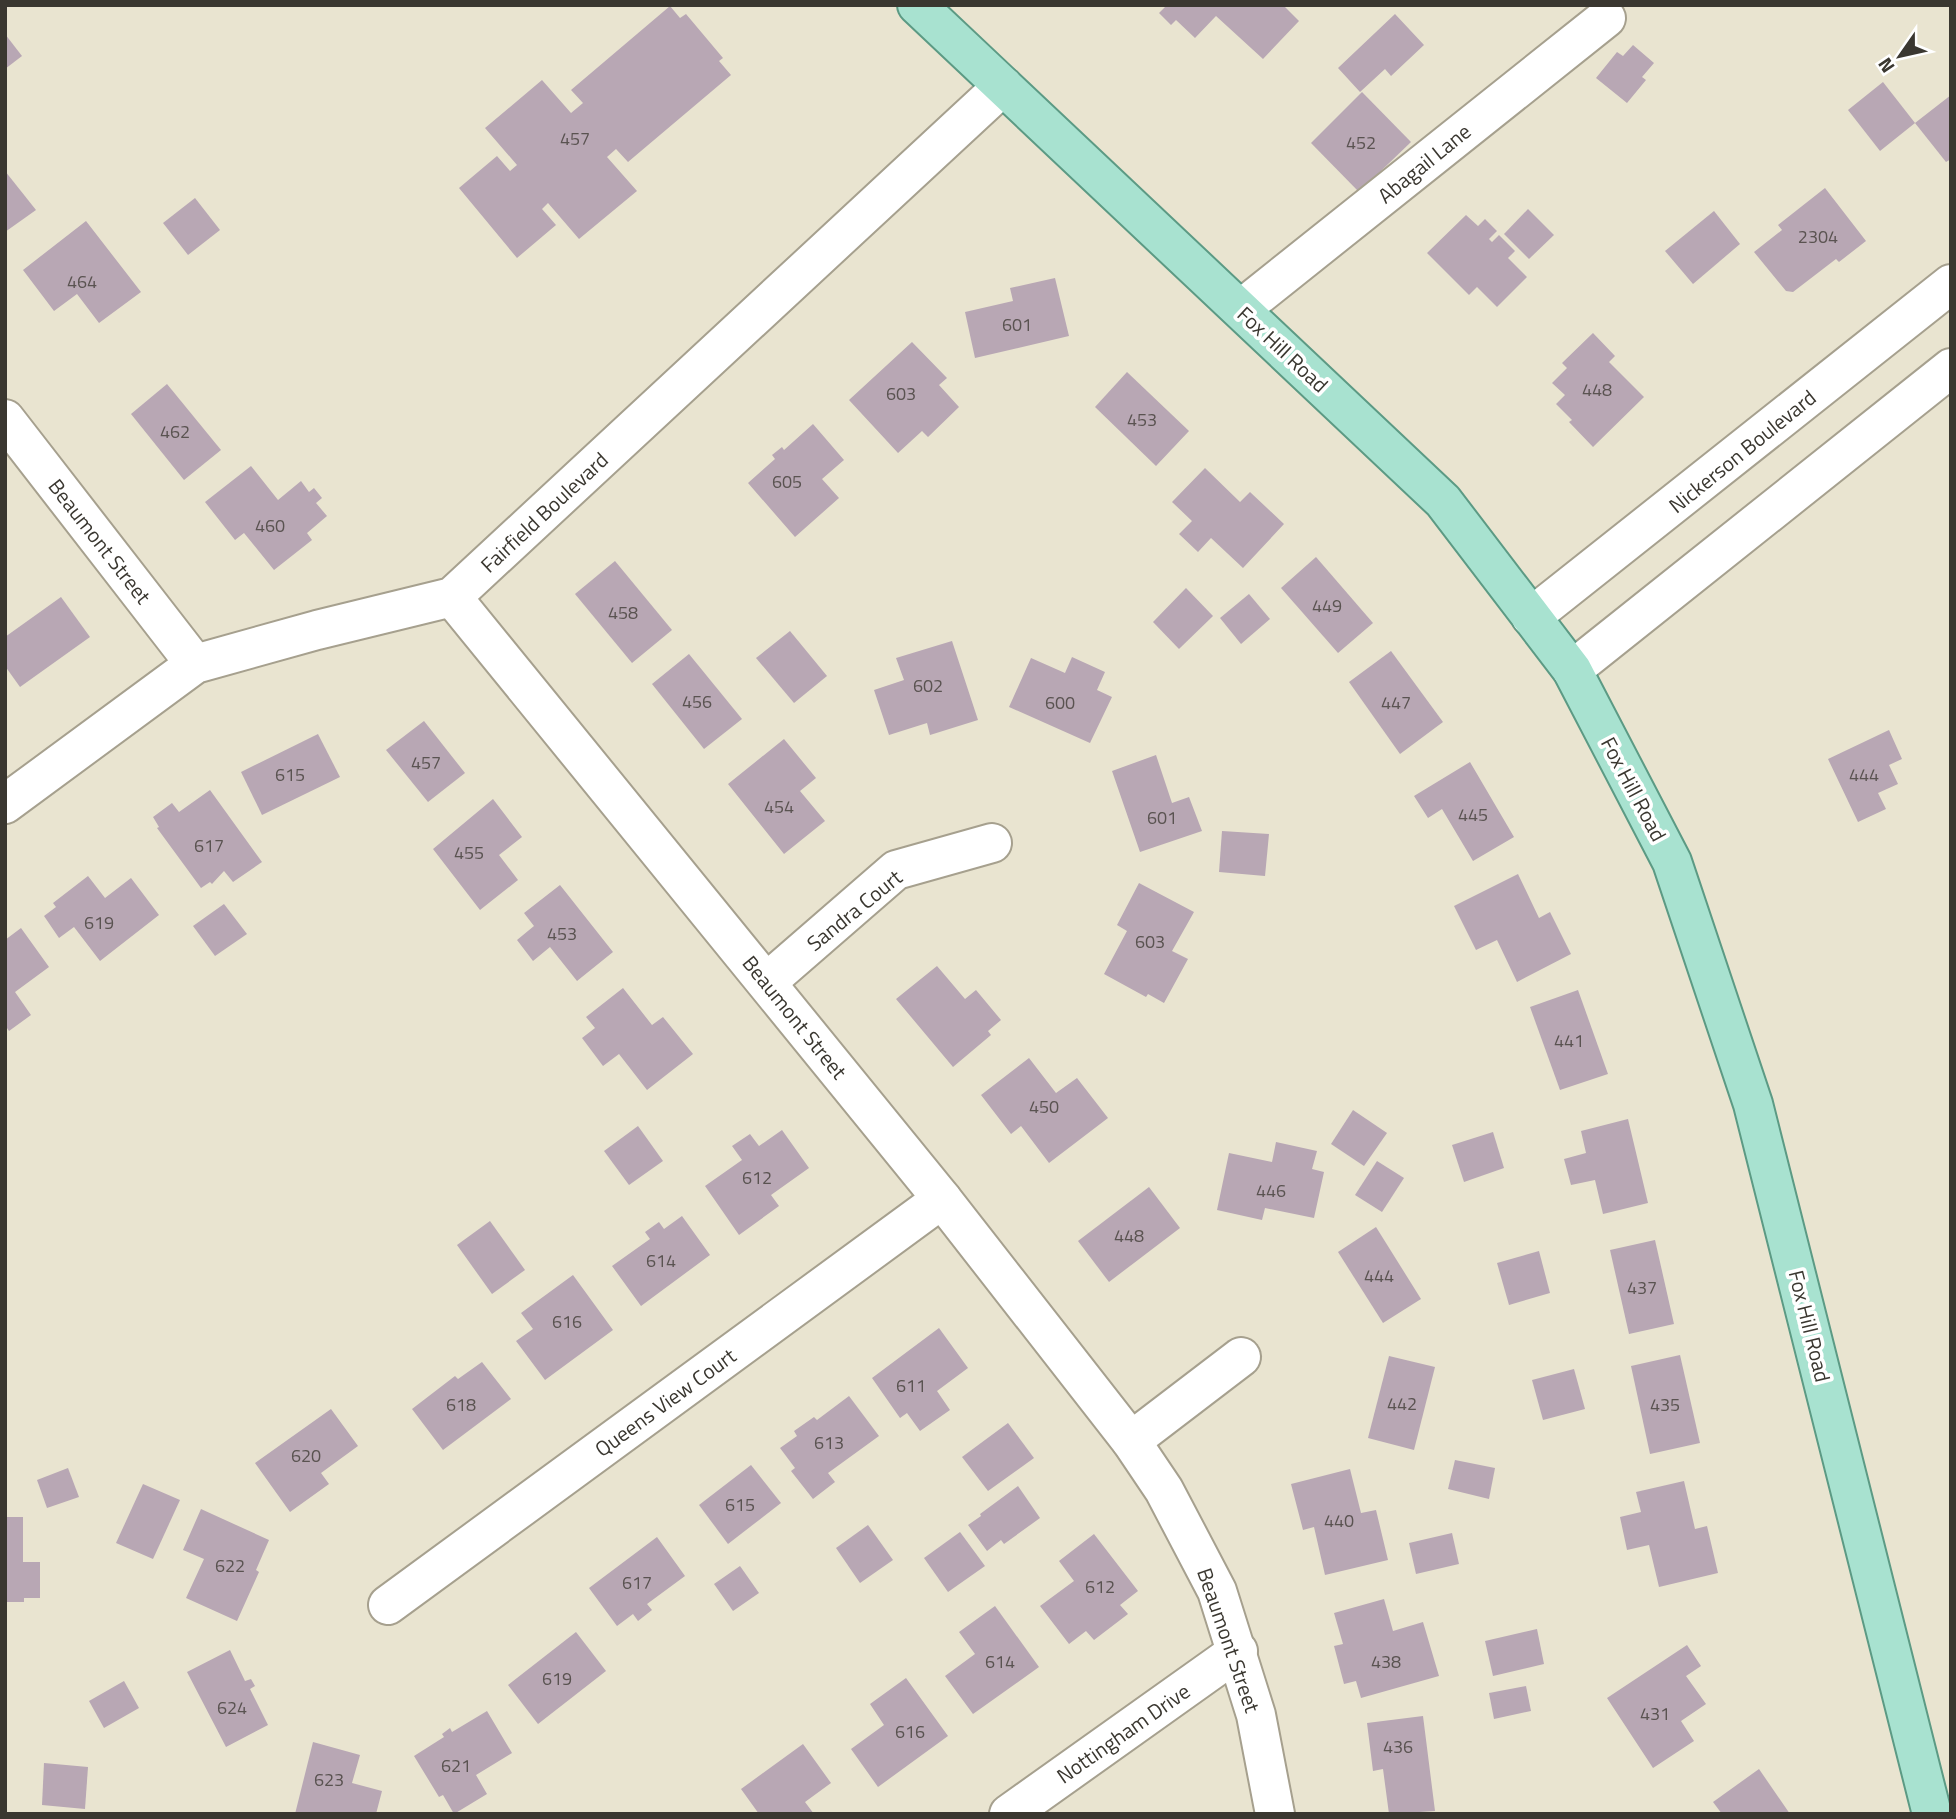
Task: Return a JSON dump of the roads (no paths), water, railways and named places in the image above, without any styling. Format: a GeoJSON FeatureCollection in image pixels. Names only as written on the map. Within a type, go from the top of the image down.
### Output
{"type":"FeatureCollection","features":[{"type":"Feature","properties":{"kind":"main road","name":"Fox Hill Road"},"geometry":{"type":"LineString","coordinates":[[917,5],[1443,501],[1572,670],[1672,862],[1753,1104],[1932,1814]]}},
{"type":"Feature","properties":{"kind":"street","name":"Abagail Lane"},"geometry":{"type":"LineString","coordinates":[[1241,309],[1606,18]]}},
{"type":"Feature","properties":{"kind":"street","name":"Fairfield Boulevard"},"geometry":{"type":"LineString","coordinates":[[5,804],[195,664],[317,630],[452,597],[1003,86]]}},
{"type":"Feature","properties":{"kind":"street","name":"Nickerson Boulevard"},"geometry":{"type":"LineString","coordinates":[[1531,617],[1951,284]]}},
{"type":"Feature","properties":{"kind":"street"},"geometry":{"type":"LineString","coordinates":[[1572,670],[1951,368]]}},
{"type":"Feature","properties":{"kind":"street","name":"Beaumont Street"},"geometry":{"type":"LineString","coordinates":[[5,419],[195,664]]}},
{"type":"Feature","properties":{"kind":"street","name":"Beaumont Street"},"geometry":{"type":"LineString","coordinates":[[452,597],[942,1199],[1131,1441],[1164,1490],[1217,1591],[1256,1715],[1275,1814]]}},
{"type":"Feature","properties":{"kind":"street","name":"Sandra Court"},"geometry":{"type":"LineString","coordinates":[[767,982],[896,870],[992,843]]}},
{"type":"Feature","properties":{"kind":"street","name":"Queens View Court"},"geometry":{"type":"LineString","coordinates":[[388,1605],[942,1199]]}},
{"type":"Feature","properties":{"kind":"street"},"geometry":{"type":"LineString","coordinates":[[1131,1441],[1241,1357]]}},
{"type":"Feature","properties":{"kind":"street","name":"Nottingham Drive"},"geometry":{"type":"LineString","coordinates":[[1009,1814],[1238,1651]]}}]}
